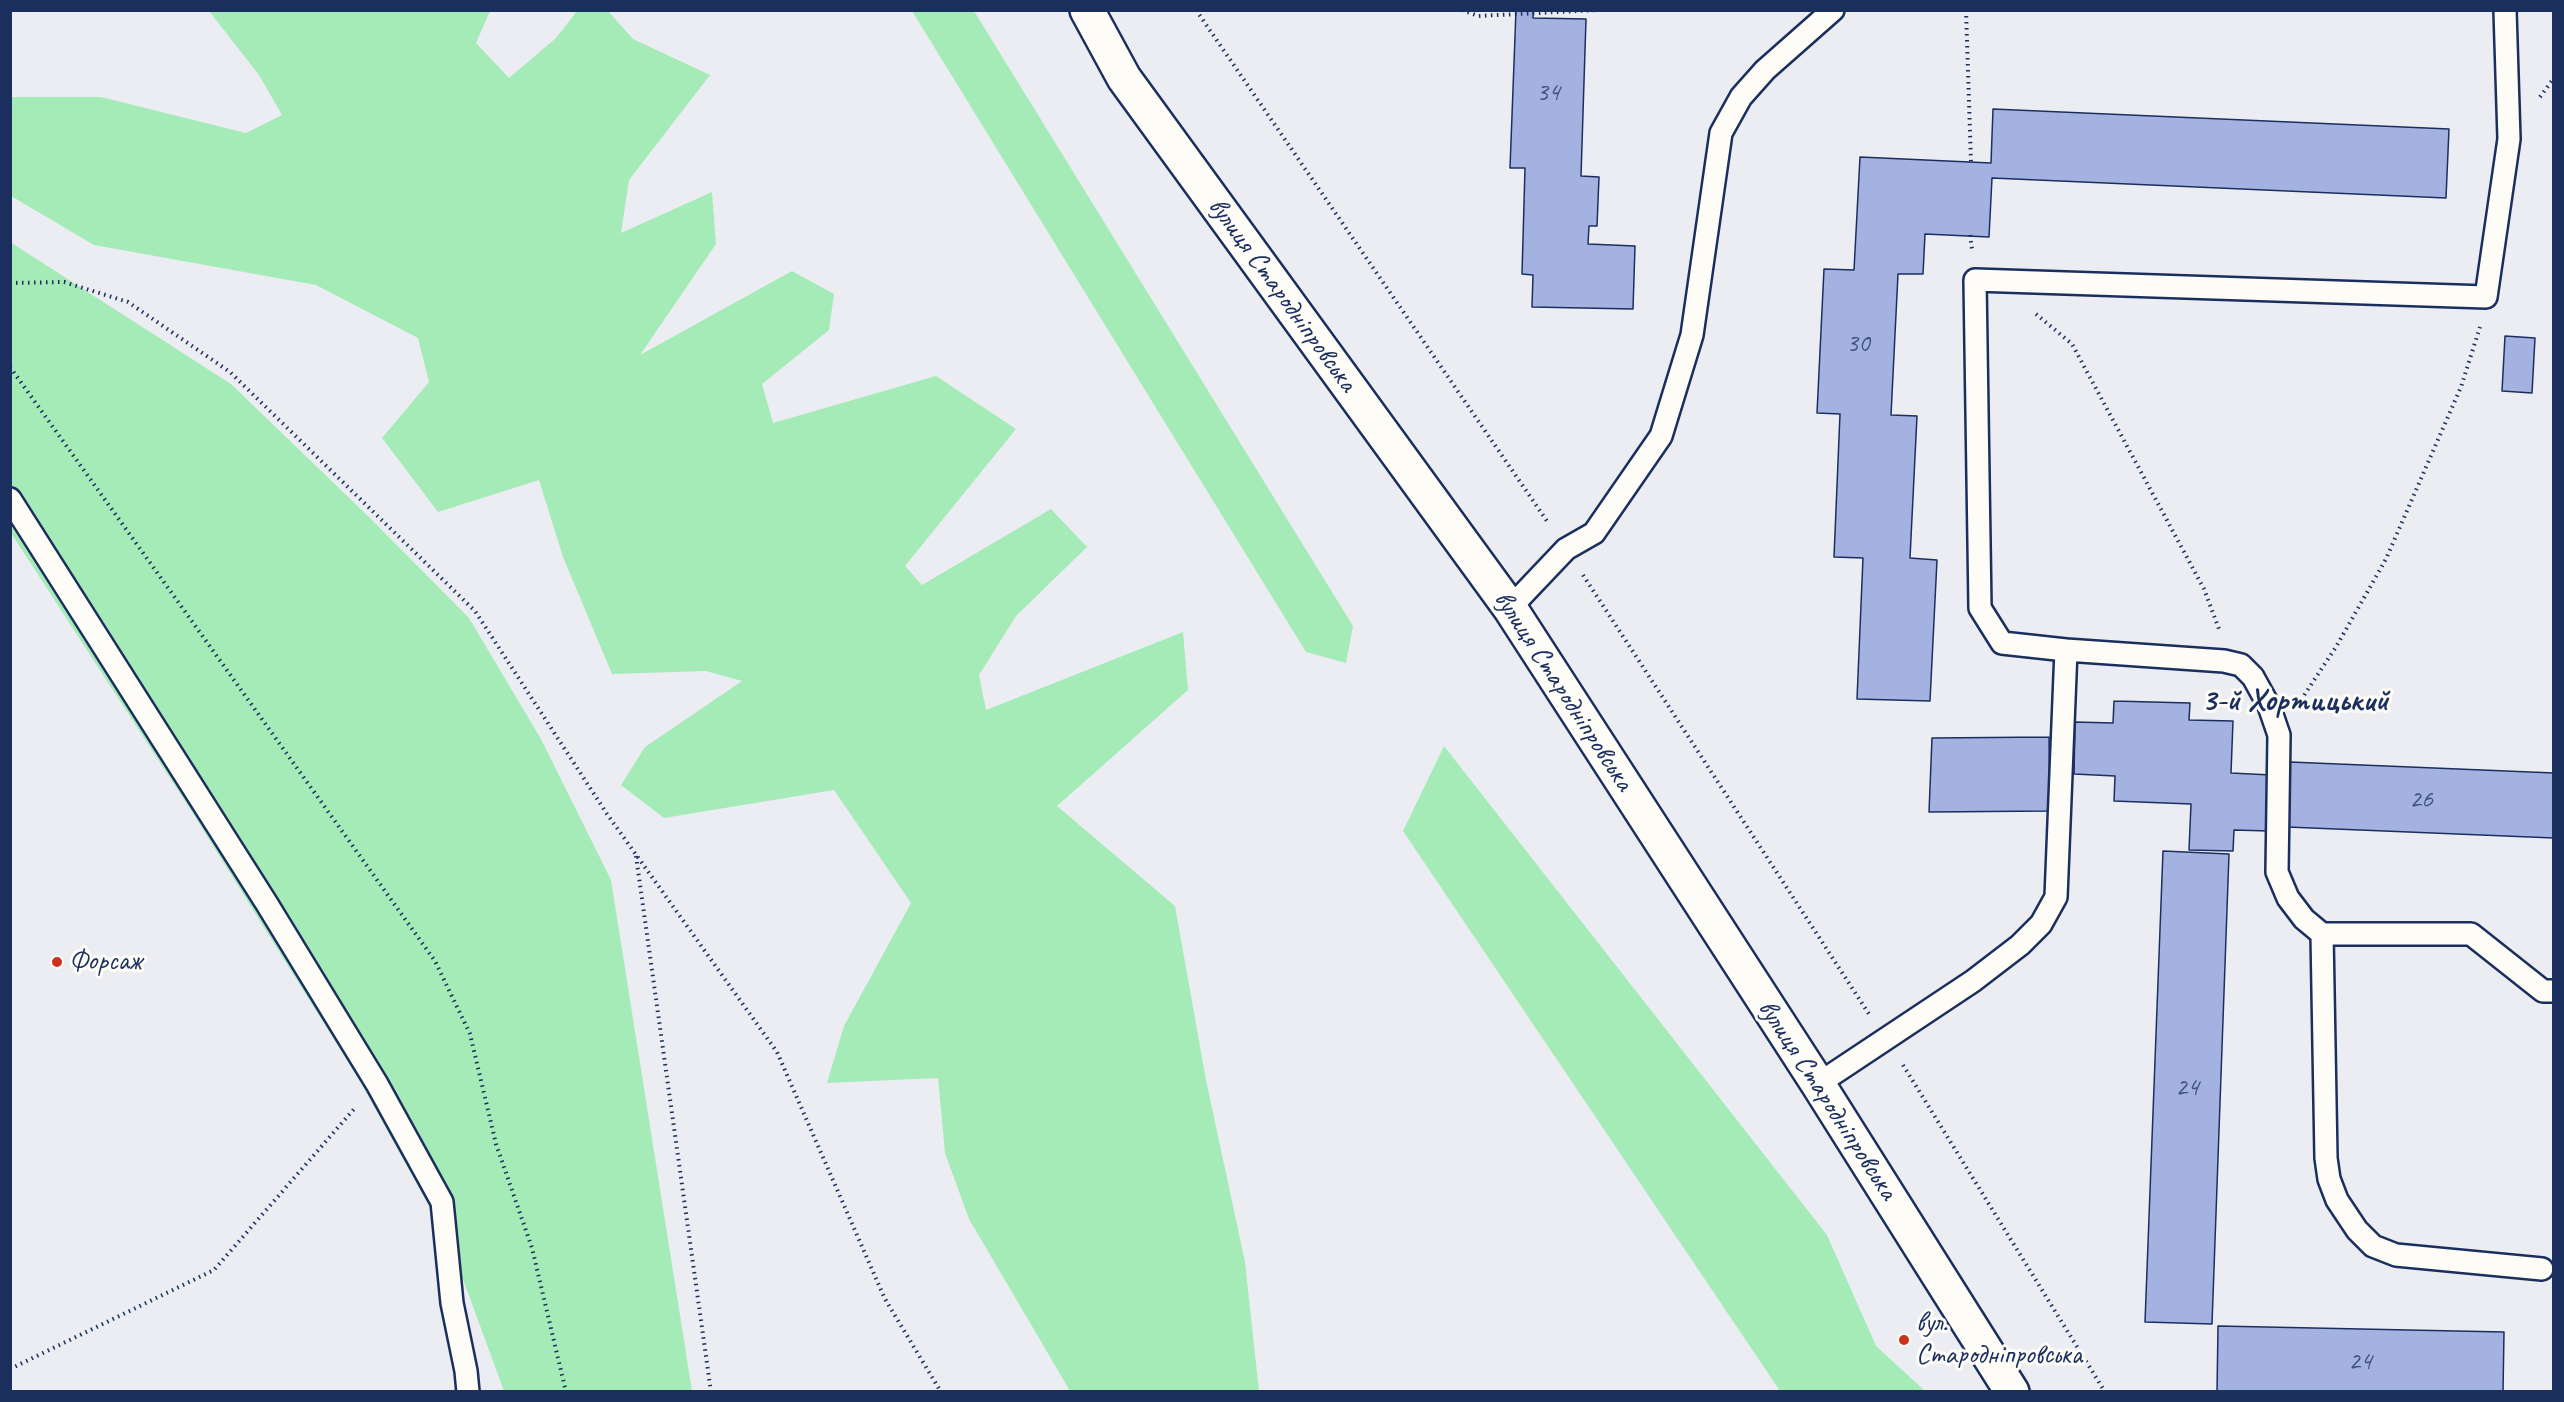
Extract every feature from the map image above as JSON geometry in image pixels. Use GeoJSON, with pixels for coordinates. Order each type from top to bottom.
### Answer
{"type":"FeatureCollection","features":[{"type":"Feature","properties":{"kind":"street","name":"вулиця Стародніпровська"},"geometry":{"type":"LineString","coordinates":[[1087,10],[1124,78],[1510,608],[1818,1084],[2012,1392]]}},
{"type":"Feature","properties":{"kind":"lane"},"geometry":{"type":"LineString","coordinates":[[1510,608],[1566,549],[1594,533],[1661,436],[1692,334],[1721,133],[1742,97],[1765,70],[1833,10]]}},
{"type":"Feature","properties":{"kind":"lane"},"geometry":{"type":"LineString","coordinates":[[2505,10],[2510,139],[2486,297],[1976,280],[1980,608],[2002,642],[2066,650],[2241,664],[2253,677],[2269,706],[2279,735],[2277,872],[2288,898],[2304,919],[2322,934],[2472,934],[2543,991],[2553,991]]}},
{"type":"Feature","properties":{"kind":"lane"},"geometry":{"type":"LineString","coordinates":[[10,499],[267,904],[377,1083],[442,1202],[452,1303],[468,1392]]}},
{"type":"Feature","properties":{"kind":"lane"},"geometry":{"type":"LineString","coordinates":[[1818,1084],[1973,981],[2020,945],[2041,924],[2056,897],[2066,650]]}},
{"type":"Feature","properties":{"kind":"lane"},"geometry":{"type":"LineString","coordinates":[[2322,934],[2326,1158],[2329,1179],[2337,1200],[2357,1230],[2373,1246],[2396,1255],[2542,1269]]}},
{"type":"Feature","properties":{"kind":"path"},"geometry":{"type":"LineString","coordinates":[[1196,10],[1566,549],[1886,1038],[2105,1392]]}},
{"type":"Feature","properties":{"kind":"path"},"geometry":{"type":"LineString","coordinates":[[1462,10],[1478,16],[1598,10]]}},
{"type":"Feature","properties":{"kind":"path"},"geometry":{"type":"LineString","coordinates":[[1966,10],[1971,162]]}},
{"type":"Feature","properties":{"kind":"path"},"geometry":{"type":"LineString","coordinates":[[1970,235],[1976,280]]}},
{"type":"Feature","properties":{"kind":"path"},"geometry":{"type":"LineString","coordinates":[[10,284],[63,282],[128,302],[230,372],[475,611],[636,855],[777,1053],[885,1299],[941,1392]]}},
{"type":"Feature","properties":{"kind":"path"},"geometry":{"type":"LineString","coordinates":[[2279,735],[2336,647],[2386,559],[2461,387],[2477,342],[2486,297]]}},
{"type":"Feature","properties":{"kind":"path"},"geometry":{"type":"LineString","coordinates":[[2032,310],[2072,344],[2204,589],[2218,627],[2224,661]]}},
{"type":"Feature","properties":{"kind":"path"},"geometry":{"type":"LineString","coordinates":[[10,367],[435,961],[470,1035],[495,1144],[532,1248],[566,1392]]}},
{"type":"Feature","properties":{"kind":"path"},"geometry":{"type":"LineString","coordinates":[[636,855],[711,1392]]}},
{"type":"Feature","properties":{"kind":"path"},"geometry":{"type":"LineString","coordinates":[[10,1369],[214,1270],[377,1083]]}},
{"type":"Feature","properties":{"kind":"green space"},"geometry":{"type":"Polygon","coordinates":[[[209,11],[490,11],[476,43],[509,78],[556,38],[577,11],[608,11],[633,39],[710,75],[629,180],[621,233],[712,192],[716,244],[640,355],[792,271],[834,294],[829,330],[762,384],[773,423],[936,376],[1016,429],[905,566],[922,585],[1051,509],[1087,547],[1016,616],[979,675],[986,710],[1183,632],[1188,690],[1057,806],[1175,906],[1206,1080],[1245,1262],[1259,1391],[1070,1391],[969,1219],[945,1153],[938,1078],[827,1083],[844,1026],[911,903],[834,790],[664,818],[621,785],[645,747],[742,681],[706,671],[612,674],[563,557],[539,480],[438,512],[382,438],[429,382],[418,338],[316,285],[94,245],[11,196],[11,97],[101,97],[246,133],[282,115],[259,75],[209,11]]]}},
{"type":"Feature","properties":{"kind":"green space"},"geometry":{"type":"Polygon","coordinates":[[[912,11],[974,11],[1353,626],[1346,663],[1306,652],[912,11]]]}},
{"type":"Feature","properties":{"kind":"green space"},"geometry":{"type":"Polygon","coordinates":[[[10,242],[231,384],[371,519],[469,618],[541,739],[611,880],[692,1391],[504,1391],[450,1244],[361,1083],[192,812],[11,533],[10,242]]]}},
{"type":"Feature","properties":{"kind":"green space"},"geometry":{"type":"Polygon","coordinates":[[[1444,746],[1827,1235],[1876,1346],[1925,1391],[1780,1391],[1403,831],[1444,746]]]}},
{"type":"Feature","properties":{"kind":"building"},"geometry":{"type":"Polygon","coordinates":[[[1516,10],[1533,10],[1533,18],[1586,19],[1581,176],[1599,177],[1597,226],[1589,226],[1588,244],[1635,246],[1633,309],[1532,307],[1533,275],[1522,274],[1525,168],[1510,168],[1516,10]]]}},
{"type":"Feature","properties":{"kind":"building"},"geometry":{"type":"Polygon","coordinates":[[[1993,109],[2449,129],[2446,198],[1992,178],[1989,237],[1925,234],[1923,274],[1898,274],[1891,415],[1917,416],[1910,558],[1937,560],[1930,701],[1857,699],[1863,558],[1834,557],[1840,414],[1817,413],[1824,269],[1854,270],[1860,157],[1991,163],[1993,109]]]}},
{"type":"Feature","properties":{"kind":"building"},"geometry":{"type":"Polygon","coordinates":[[[2505,336],[2535,338],[2532,393],[2502,391],[2505,336]]]}},
{"type":"Feature","properties":{"kind":"building"},"geometry":{"type":"Polygon","coordinates":[[[2114,701],[2190,703],[2189,720],[2233,721],[2231,773],[2271,775],[2269,831],[2234,830],[2233,851],[2189,850],[2191,804],[2114,801],[2115,776],[2074,774],[2075,722],[2113,723],[2114,701]]]}},
{"type":"Feature","properties":{"kind":"building"},"geometry":{"type":"Polygon","coordinates":[[[2049,737],[2050,811],[1929,812],[1932,738],[2049,737]]]}},
{"type":"Feature","properties":{"kind":"building"},"geometry":{"type":"Polygon","coordinates":[[[2290,762],[2554,773],[2554,838],[2287,827],[2290,762]]]}},
{"type":"Feature","properties":{"kind":"building"},"geometry":{"type":"Polygon","coordinates":[[[2163,851],[2229,854],[2212,1324],[2145,1322],[2163,851]]]}},
{"type":"Feature","properties":{"kind":"building"},"geometry":{"type":"Polygon","coordinates":[[[2218,1326],[2504,1332],[2503,1392],[2217,1392],[2218,1326]]]}},
{"type":"Feature","properties":{"kind":"place","name":"Форсаж"},"geometry":{"type":"Point","coordinates":[57,962]}},
{"type":"Feature","properties":{"kind":"place","name":"вул. Стародніпровська"},"geometry":{"type":"Point","coordinates":[1904,1340]}},
{"type":"Feature","properties":{"kind":"district","name":"3-й Хортицький"},"geometry":{"type":"Point","coordinates":[2295,702]}}]}
